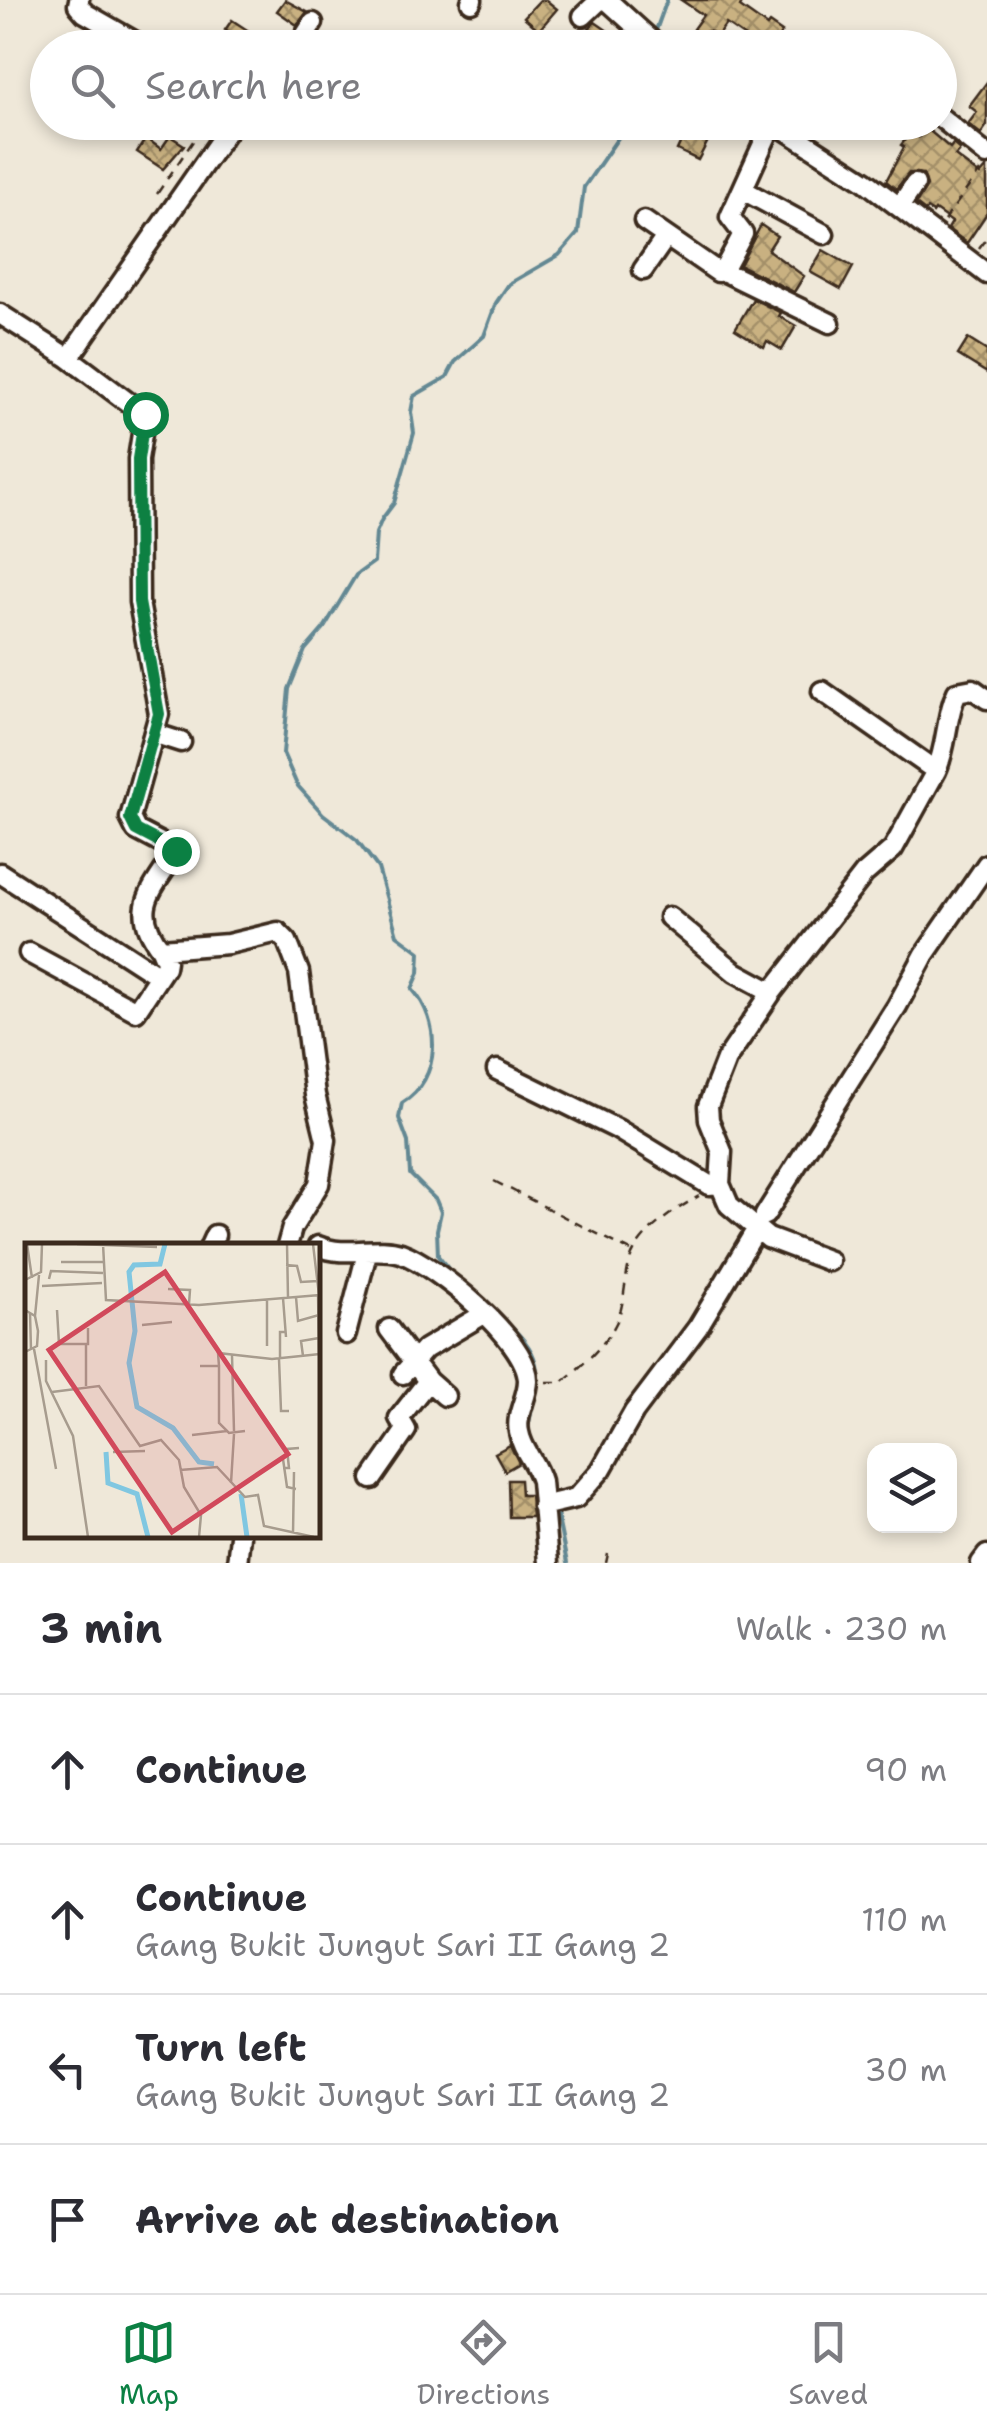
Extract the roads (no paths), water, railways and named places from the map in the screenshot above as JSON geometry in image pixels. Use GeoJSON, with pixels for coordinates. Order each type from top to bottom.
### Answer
{"type":"FeatureCollection","features":[{"type":"Feature","properties":{"kind":"street"},"geometry":{"type":"LineString","coordinates":[[79,0],[78,6],[86,13],[115,30]]}},
{"type":"Feature","properties":{"kind":"street"},"geometry":{"type":"LineString","coordinates":[[583,16],[604,0],[639,30]]}},
{"type":"Feature","properties":{"kind":"street"},"geometry":{"type":"LineString","coordinates":[[309,30],[313,23]]}},
{"type":"Feature","properties":{"kind":"street"},"geometry":{"type":"LineString","coordinates":[[957,132],[987,158]]}},
{"type":"Feature","properties":{"kind":"street"},"geometry":{"type":"LineString","coordinates":[[69,358],[220,140]]}},
{"type":"Feature","properties":{"kind":"street"},"geometry":{"type":"LineString","coordinates":[[723,271],[742,236],[730,217],[764,140]]}},
{"type":"Feature","properties":{"kind":"street"},"geometry":{"type":"LineString","coordinates":[[799,140],[900,206],[987,274]]}},
{"type":"Feature","properties":{"kind":"street"},"geometry":{"type":"LineString","coordinates":[[900,206],[915,184]]}},
{"type":"Feature","properties":{"kind":"street"},"geometry":{"type":"LineString","coordinates":[[743,190],[824,234]]}},
{"type":"Feature","properties":{"kind":"street"},"geometry":{"type":"LineString","coordinates":[[644,221],[718,272],[830,323]]}},
{"type":"Feature","properties":{"kind":"street"},"geometry":{"type":"LineString","coordinates":[[643,270],[666,236]]}},
{"type":"Feature","properties":{"kind":"street"},"geometry":{"type":"LineString","coordinates":[[0,314],[145,414],[138,459],[139,602],[159,709],[156,734],[130,818],[136,830],[176,851],[146,898],[147,927],[166,961],[136,1011],[28,952]]}},
{"type":"Feature","properties":{"kind":"street"},"geometry":{"type":"LineString","coordinates":[[822,691],[936,771]]}},
{"type":"Feature","properties":{"kind":"street"},"geometry":{"type":"LineString","coordinates":[[716,1185],[722,1152],[708,1120],[708,1106],[726,1060],[772,992],[864,874],[894,849],[936,771],[957,692],[978,691],[987,698]]}},
{"type":"Feature","properties":{"kind":"street"},"geometry":{"type":"LineString","coordinates":[[156,734],[180,742]]}},
{"type":"Feature","properties":{"kind":"street"},"geometry":{"type":"LineString","coordinates":[[549,1505],[578,1496],[601,1470],[634,1412],[698,1327],[897,1006],[925,954],[987,864]]}},
{"type":"Feature","properties":{"kind":"street"},"geometry":{"type":"LineString","coordinates":[[0,873],[159,976]]}},
{"type":"Feature","properties":{"kind":"street"},"geometry":{"type":"LineString","coordinates":[[668,917],[735,972],[772,992]]}},
{"type":"Feature","properties":{"kind":"street"},"geometry":{"type":"LineString","coordinates":[[161,949],[228,944],[278,932],[286,941],[299,972],[326,1140],[319,1184],[289,1237]]}},
{"type":"Feature","properties":{"kind":"street"},"geometry":{"type":"LineString","coordinates":[[497,1070],[602,1120],[716,1185],[730,1205],[760,1223],[768,1238],[829,1261]]}},
{"type":"Feature","properties":{"kind":"street"},"geometry":{"type":"LineString","coordinates":[[320,1246],[367,1253],[390,1250],[432,1268],[510,1338],[528,1382],[517,1422],[524,1450],[538,1468],[549,1505],[548,1563]]}},
{"type":"Feature","properties":{"kind":"street"},"geometry":{"type":"LineString","coordinates":[[346,1334],[367,1253]]}},
{"type":"Feature","properties":{"kind":"street"},"geometry":{"type":"LineString","coordinates":[[408,1367],[438,1340],[484,1314]]}},
{"type":"Feature","properties":{"kind":"street"},"geometry":{"type":"LineString","coordinates":[[389,1329],[408,1367],[444,1396]]}},
{"type":"Feature","properties":{"kind":"street"},"geometry":{"type":"LineString","coordinates":[[372,1479],[406,1430],[400,1418],[428,1380]]}},
{"type":"Feature","properties":{"kind":"street"},"geometry":{"type":"LineString","coordinates":[[237,1563],[240,1538]]}},
{"type":"Feature","properties":{"kind":"street"},"geometry":{"type":"LineString","coordinates":[[982,1563],[987,1556]]}},
{"type":"Feature","properties":{"kind":"waterway"},"geometry":{"type":"LineString","coordinates":[[656,30],[667,0]]}},
{"type":"Feature","properties":{"kind":"waterway"},"geometry":{"type":"LineString","coordinates":[[455,1277],[438,1256],[441,1212],[436,1200],[410,1174],[408,1142],[399,1118],[402,1103],[425,1080],[433,1049],[428,1017],[412,989],[419,973],[420,952],[397,935],[378,868],[357,840],[323,814],[297,785],[283,753],[289,689],[305,650],[324,628],[356,575],[374,562],[376,533],[394,503],[414,433],[414,396],[447,377],[455,362],[484,336],[496,303],[509,284],[559,255],[578,233],[584,187],[616,140]]}},
{"type":"Feature","properties":{"kind":"waterway"},"geometry":{"type":"LineString","coordinates":[[499,1316],[526,1344],[537,1368],[527,1431]]}},
{"type":"Feature","properties":{"kind":"waterway"},"geometry":{"type":"LineString","coordinates":[[556,1509],[567,1563]]}}]}
